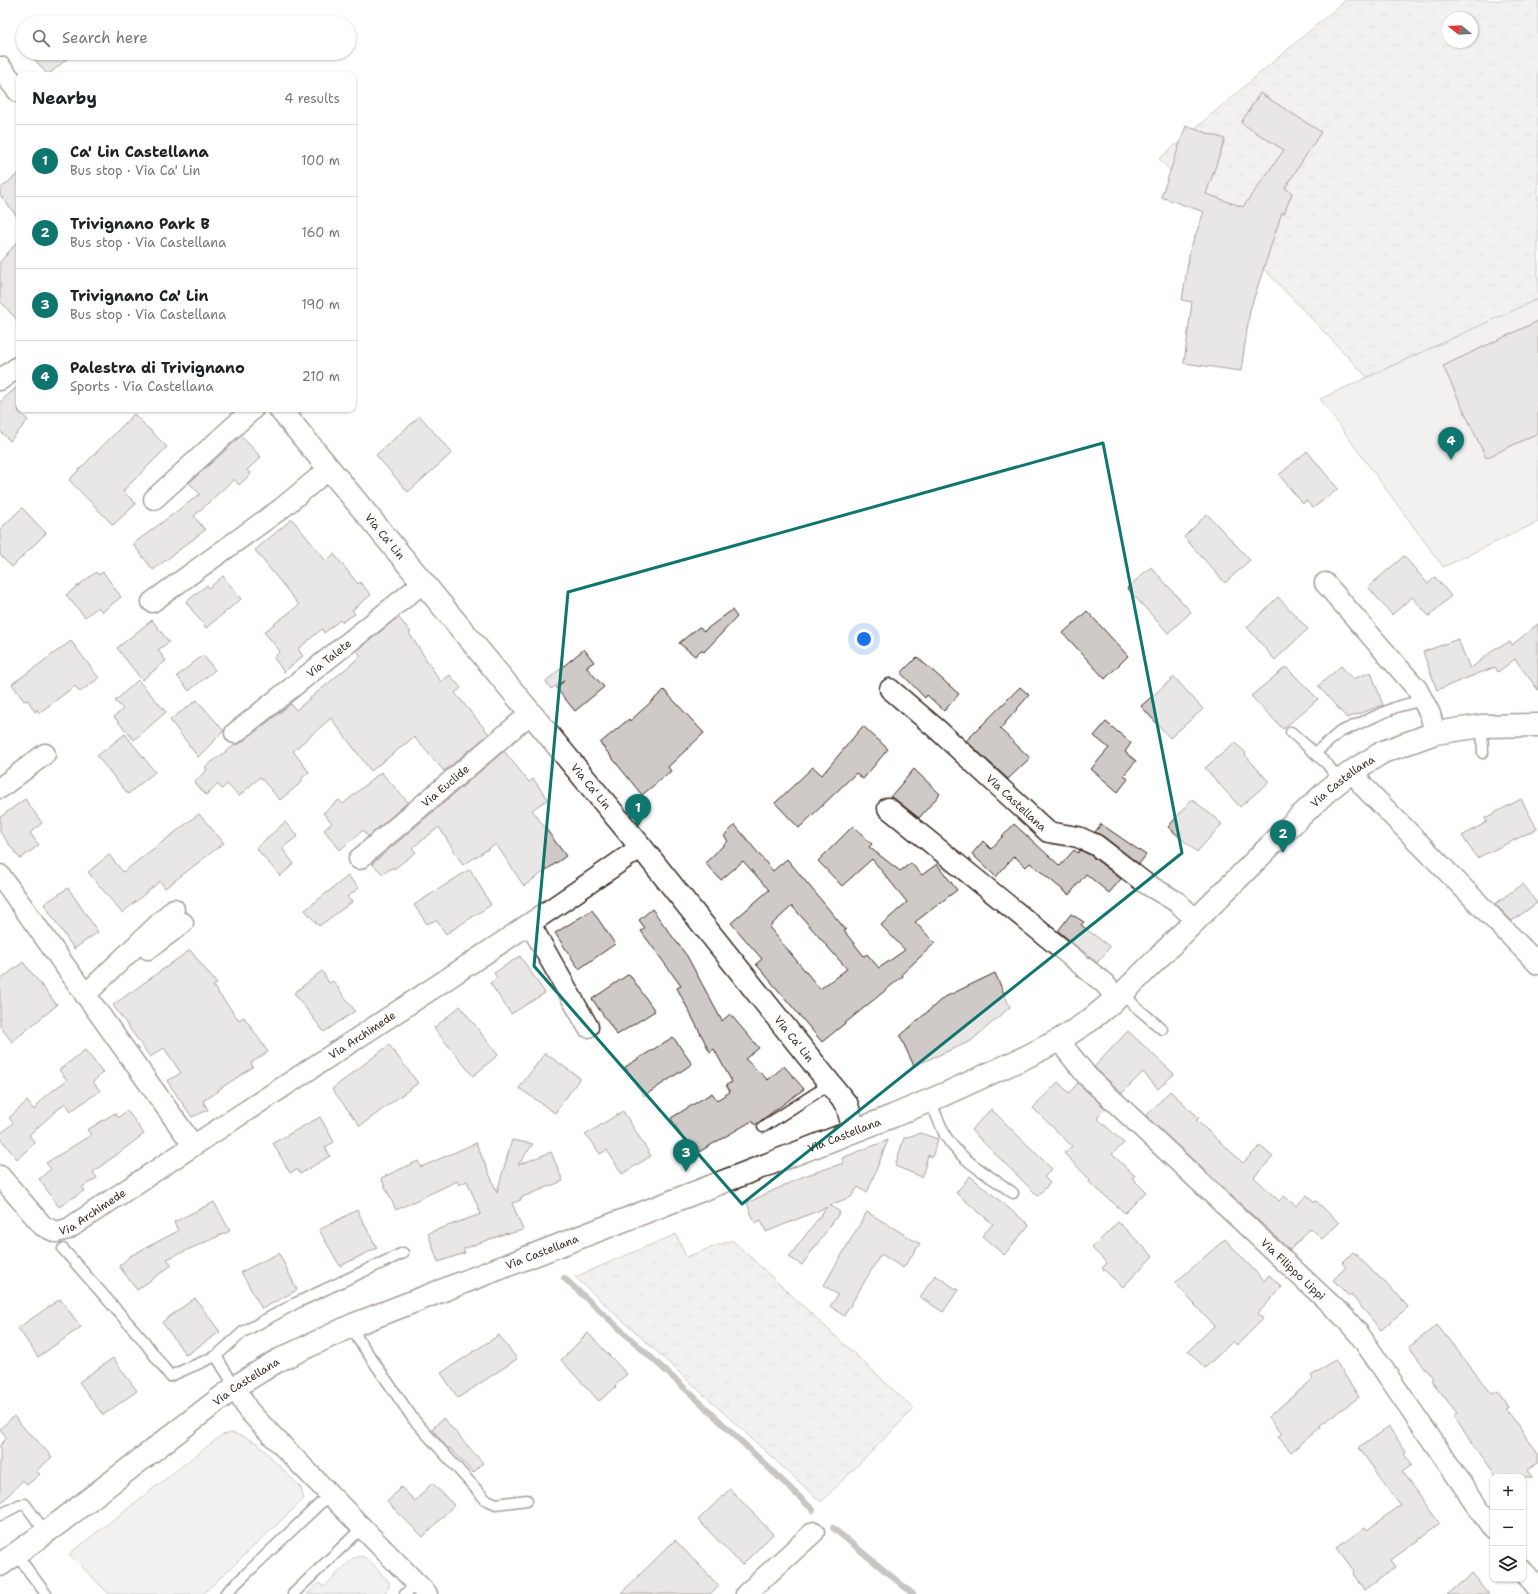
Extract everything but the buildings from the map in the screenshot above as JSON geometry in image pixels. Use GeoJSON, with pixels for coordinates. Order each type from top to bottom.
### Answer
{"type":"FeatureCollection","features":[{"type":"Feature","properties":{"kind":"main road"},"geometry":{"type":"LineString","coordinates":[[0,68],[16,87]]}},
{"type":"Feature","properties":{"kind":"main road","name":"Via Ca' Lin"},"geometry":{"type":"LineString","coordinates":[[282,412],[641,847],[793,1046],[830,1084],[847,1105],[854,1130]]}},
{"type":"Feature","properties":{"kind":"main road","name":"Via Castellana"},"geometry":{"type":"LineString","coordinates":[[8,1560],[46,1533],[235,1387],[277,1361],[353,1325],[930,1101],[1026,1057],[1061,1039],[1089,1021],[1120,995],[1288,828],[1347,775],[1383,752],[1435,733],[1482,726],[1538,725]]}},
{"type":"Feature","properties":{"kind":"street"},"geometry":{"type":"LineString","coordinates":[[0,380],[16,368]]}},
{"type":"Feature","properties":{"kind":"street"},"geometry":{"type":"LineString","coordinates":[[154,499],[250,412]]}},
{"type":"Feature","properties":{"kind":"street"},"geometry":{"type":"LineString","coordinates":[[152,602],[282,508],[330,470]]}},
{"type":"Feature","properties":{"kind":"street","name":"Via Talete"},"geometry":{"type":"LineString","coordinates":[[235,733],[422,583]]}},
{"type":"Feature","properties":{"kind":"street"},"geometry":{"type":"LineString","coordinates":[[1325,583],[1417,689],[1430,714],[1435,733]]}},
{"type":"Feature","properties":{"kind":"street","name":"Via Castellana"},"geometry":{"type":"LineString","coordinates":[[890,689],[938,730],[1048,832],[1078,836],[1096,845],[1145,883],[1177,902],[1195,919]]}},
{"type":"Feature","properties":{"kind":"street","name":"Via Euclide"},"geometry":{"type":"LineString","coordinates":[[359,859],[531,713]]}},
{"type":"Feature","properties":{"kind":"street"},"geometry":{"type":"LineString","coordinates":[[0,788],[45,754]]}},
{"type":"Feature","properties":{"kind":"street"},"geometry":{"type":"LineString","coordinates":[[1347,775],[1363,786],[1538,964]]}},
{"type":"Feature","properties":{"kind":"street"},"geometry":{"type":"LineString","coordinates":[[888,808],[1120,995]]}},
{"type":"Feature","properties":{"kind":"street","name":"Via Archimede"},"geometry":{"type":"LineString","coordinates":[[0,1176],[43,1226],[56,1232],[68,1229],[193,1145],[530,924],[641,847]]}},
{"type":"Feature","properties":{"kind":"street"},"geometry":{"type":"LineString","coordinates":[[0,875],[193,1145]]}},
{"type":"Feature","properties":{"kind":"street"},"geometry":{"type":"LineString","coordinates":[[85,994],[179,916]]}},
{"type":"Feature","properties":{"kind":"street"},"geometry":{"type":"LineString","coordinates":[[530,924],[588,1027]]}},
{"type":"Feature","properties":{"kind":"street","name":"Via Filippo Lippi"},"geometry":{"type":"LineString","coordinates":[[1061,1039],[1087,1076],[1343,1316],[1359,1334],[1490,1525]]}},
{"type":"Feature","properties":{"kind":"street"},"geometry":{"type":"LineString","coordinates":[[235,1387],[248,1410],[362,1528],[416,1590]]}},
{"type":"Feature","properties":{"kind":"street"},"geometry":{"type":"LineString","coordinates":[[746,1594],[814,1532]]}},
{"type":"Feature","properties":{"kind":"street"},"geometry":{"type":"LineString","coordinates":[[1526,1574],[1538,1590]]}},
{"type":"Feature","properties":{"kind":"lane"},"geometry":{"type":"LineString","coordinates":[[1314,753],[1340,732],[1396,707],[1423,700]]}},
{"type":"Feature","properties":{"kind":"lane"},"geometry":{"type":"LineString","coordinates":[[1482,726],[1483,754]]}},
{"type":"Feature","properties":{"kind":"lane"},"geometry":{"type":"LineString","coordinates":[[1291,732],[1327,764],[1347,775]]}},
{"type":"Feature","properties":{"kind":"lane"},"geometry":{"type":"LineString","coordinates":[[1120,995],[1162,1029]]}},
{"type":"Feature","properties":{"kind":"lane"},"geometry":{"type":"LineString","coordinates":[[763,1127],[830,1084]]}},
{"type":"Feature","properties":{"kind":"lane"},"geometry":{"type":"LineString","coordinates":[[930,1101],[946,1135],[957,1150],[979,1169],[1013,1193]]}},
{"type":"Feature","properties":{"kind":"lane"},"geometry":{"type":"LineString","coordinates":[[64,1250],[143,1340],[170,1376],[216,1356],[243,1332],[296,1303],[403,1253]]}},
{"type":"Feature","properties":{"kind":"lane"},"geometry":{"type":"LineString","coordinates":[[353,1325],[358,1339],[414,1420],[484,1499],[496,1504],[527,1500]]}},
{"type":"Feature","properties":{"kind":"lane"},"geometry":{"type":"LineString","coordinates":[[216,1356],[235,1387]]}},
{"type":"Feature","properties":{"kind":"lane"},"geometry":{"type":"LineString","coordinates":[[226,1594],[330,1494]]}},
{"type":"Feature","properties":{"kind":"lane"},"geometry":{"type":"LineString","coordinates":[[0,1515],[19,1505],[25,1504],[46,1533]]}},
{"type":"Feature","properties":{"kind":"lane"},"geometry":{"type":"LineString","coordinates":[[293,1594],[362,1528]]}},
{"type":"Feature","properties":{"kind":"lane"},"geometry":{"type":"LineString","coordinates":[[8,1560],[46,1594]]}},
{"type":"Feature","properties":{"kind":"highlighted area"},"geometry":{"type":"Polygon","coordinates":[[[1103,443],[1182,853],[742,1204],[534,966],[568,592],[1103,443]]]}},
{"type":"Feature","properties":{"kind":"green space"},"geometry":{"type":"Polygon","coordinates":[[[1346,0],[1538,0],[1538,299],[1367,377],[1159,159],[1346,0]]]}},
{"type":"Feature","properties":{"kind":"green space"},"geometry":{"type":"Polygon","coordinates":[[[1538,299],[1538,522],[1443,567],[1320,399],[1538,299]]]}},
{"type":"Feature","properties":{"kind":"green space"},"geometry":{"type":"Polygon","coordinates":[[[676,1234],[686,1257],[732,1240],[914,1409],[821,1502],[575,1277],[676,1234]]]}},
{"type":"Feature","properties":{"kind":"green space"},"geometry":{"type":"Polygon","coordinates":[[[232,1433],[257,1443],[301,1488],[304,1499],[203,1594],[109,1594],[69,1554],[222,1435],[232,1433]]]}},
{"type":"Feature","properties":{"kind":"green space"},"geometry":{"type":"Polygon","coordinates":[[[362,1556],[370,1561],[389,1582],[389,1588],[385,1592],[387,1594],[307,1594],[319,1583],[324,1587],[353,1558],[362,1556]]]}},
{"type":"Feature","properties":{"kind":"waterway"},"geometry":{"type":"LineString","coordinates":[[564,1278],[702,1404],[813,1510]]}},
{"type":"Feature","properties":{"kind":"waterway"},"geometry":{"type":"LineString","coordinates":[[833,1528],[913,1594]]}},
{"type":"Feature","properties":{"kind":"place","name":"Palestra di Trivignano"},"geometry":{"type":"Point","coordinates":[1451,460]}},
{"type":"Feature","properties":{"kind":"place","name":"Ca' Lin Castellana"},"geometry":{"type":"Point","coordinates":[638,827]}},
{"type":"Feature","properties":{"kind":"place","name":"Trivignano Park B"},"geometry":{"type":"Point","coordinates":[1283,853]}},
{"type":"Feature","properties":{"kind":"place","name":"Trivignano Ca' Lin"},"geometry":{"type":"Point","coordinates":[686,1172]}}]}
